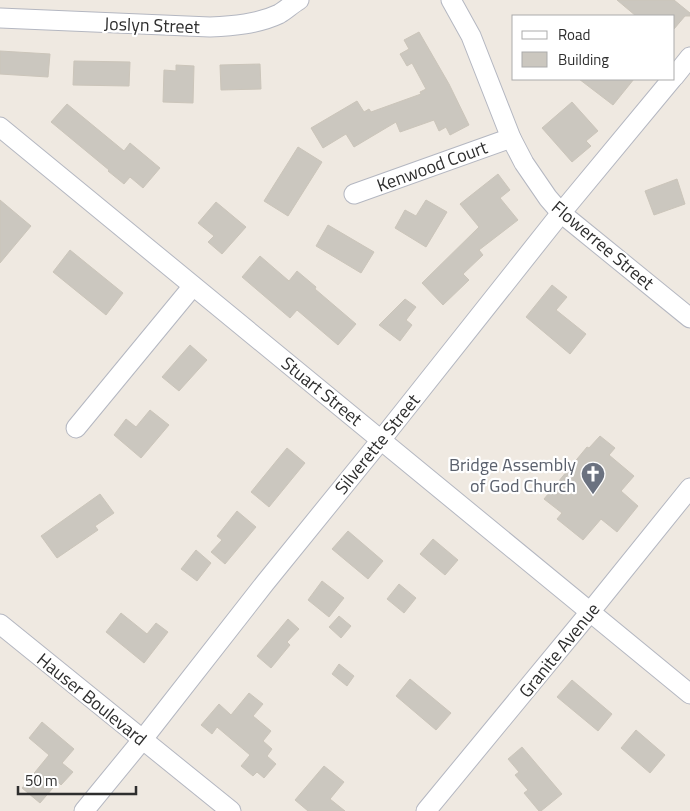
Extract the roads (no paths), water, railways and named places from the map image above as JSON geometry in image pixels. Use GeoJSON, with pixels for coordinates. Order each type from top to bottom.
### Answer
{"type":"FeatureCollection","features":[{"type":"Feature","properties":{"kind":"street","name":"Joslyn Street"},"geometry":{"type":"LineString","coordinates":[[0,18],[210,27],[238,26],[280,14],[299,0]]}},
{"type":"Feature","properties":{"kind":"street","name":"Flowerree Street"},"geometry":{"type":"LineString","coordinates":[[451,0],[472,36],[510,138],[524,163],[548,198],[561,213],[690,318]]}},
{"type":"Feature","properties":{"kind":"street","name":"Silverette Street"},"geometry":{"type":"LineString","coordinates":[[675,76],[690,57]]}},
{"type":"Feature","properties":{"kind":"street","name":"Silverette Street"},"geometry":{"type":"LineString","coordinates":[[84,811],[561,213],[671,80]]}},
{"type":"Feature","properties":{"kind":"street","name":"Stuart Street"},"geometry":{"type":"LineString","coordinates":[[0,128],[690,694]]}},
{"type":"Feature","properties":{"kind":"street","name":"Kenwood Court"},"geometry":{"type":"LineString","coordinates":[[354,194],[510,138]]}},
{"type":"Feature","properties":{"kind":"street"},"geometry":{"type":"LineString","coordinates":[[76,428],[193,286]]}},
{"type":"Feature","properties":{"kind":"street","name":"Granite Avenue"},"geometry":{"type":"LineString","coordinates":[[426,811],[690,488]]}},
{"type":"Feature","properties":{"kind":"street","name":"Hauser Boulevard"},"geometry":{"type":"LineString","coordinates":[[0,624],[230,811]]}},
{"type":"Feature","properties":{"kind":"place","name":"Bridge Assembly of God Church"},"geometry":{"type":"Point","coordinates":[593,495]}}]}
